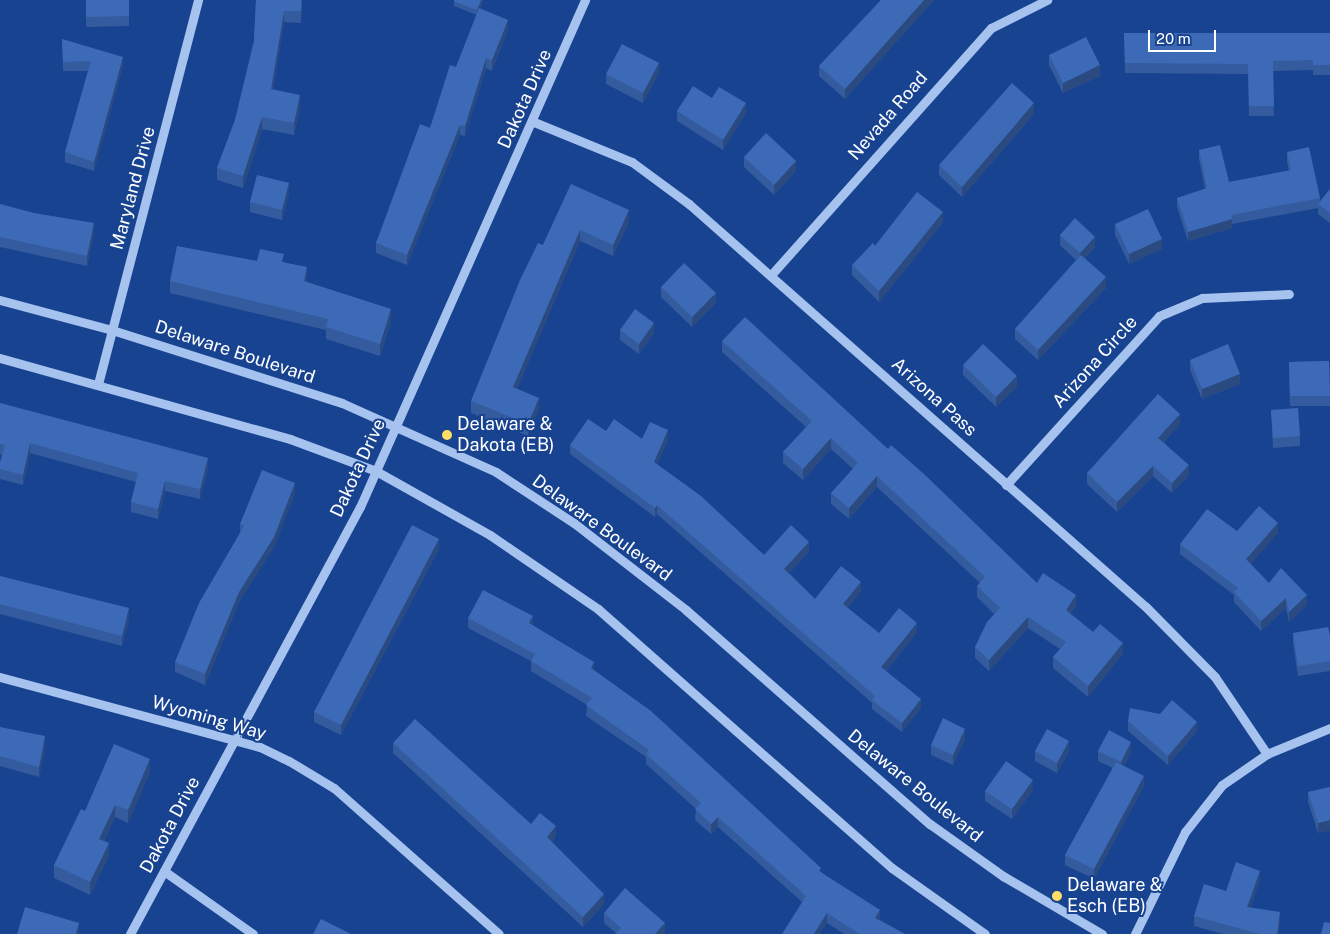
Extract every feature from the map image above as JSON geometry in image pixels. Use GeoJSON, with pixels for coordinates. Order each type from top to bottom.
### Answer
{"type":"FeatureCollection","features":[{"type":"Feature","properties":{"kind":"street","name":"Maryland Drive"},"geometry":{"type":"LineString","coordinates":[[98,384],[198,0]]}},
{"type":"Feature","properties":{"kind":"street","name":"Dakota Drive"},"geometry":{"type":"LineString","coordinates":[[130,934],[376,471],[534,122],[585,0]]}},
{"type":"Feature","properties":{"kind":"street","name":"Nevada Road"},"geometry":{"type":"LineString","coordinates":[[771,275],[991,28],[1047,0]]}},
{"type":"Feature","properties":{"kind":"street","name":"Arizona Pass"},"geometry":{"type":"LineString","coordinates":[[534,122],[632,162],[689,204],[1146,607],[1215,677],[1267,754]]}},
{"type":"Feature","properties":{"kind":"street","name":"Arizona Circle"},"geometry":{"type":"LineString","coordinates":[[1006,485],[1159,316],[1202,298],[1289,294]]}},
{"type":"Feature","properties":{"kind":"street","name":"Delaware Boulevard"},"geometry":{"type":"LineString","coordinates":[[0,300],[112,330],[397,424],[496,472],[574,523],[686,610],[930,824],[1003,876],[1102,934]]}},
{"type":"Feature","properties":{"kind":"street"},"geometry":{"type":"LineString","coordinates":[[0,358],[290,439],[376,471],[490,534],[598,609],[892,868],[985,934]]}},
{"type":"Feature","properties":{"kind":"street","name":"Wyoming Way"},"geometry":{"type":"LineString","coordinates":[[0,677],[260,747],[334,788],[498,934]]}},
{"type":"Feature","properties":{"kind":"street"},"geometry":{"type":"LineString","coordinates":[[1135,934],[1185,832],[1222,785],[1267,754],[1330,728]]}},
{"type":"Feature","properties":{"kind":"street"},"geometry":{"type":"LineString","coordinates":[[164,871],[253,934]]}},
{"type":"Feature","properties":{"kind":"building"},"geometry":{"type":"Polygon","coordinates":[[[86,0],[129,0],[129,16],[86,17],[86,0]]]}},
{"type":"Feature","properties":{"kind":"building"},"geometry":{"type":"Polygon","coordinates":[[[256,0],[301,0],[301,11],[284,11],[271,89],[300,95],[294,123],[262,117],[243,176],[217,168],[235,120],[254,41],[256,0]]]}},
{"type":"Feature","properties":{"kind":"building"},"geometry":{"type":"Polygon","coordinates":[[[454,0],[481,0],[477,10],[454,0]]]}},
{"type":"Feature","properties":{"kind":"building"},"geometry":{"type":"Polygon","coordinates":[[[881,0],[924,0],[845,89],[819,66],[881,0]]]}},
{"type":"Feature","properties":{"kind":"building"},"geometry":{"type":"Polygon","coordinates":[[[479,8],[508,20],[492,60],[486,58],[465,126],[460,125],[407,255],[376,243],[420,124],[430,128],[450,65],[456,67],[479,8]]]}},
{"type":"Feature","properties":{"kind":"building"},"geometry":{"type":"Polygon","coordinates":[[[1124,33],[1330,33],[1330,65],[1313,65],[1313,60],[1273,61],[1274,106],[1249,106],[1248,64],[1125,63],[1124,33]]]}},
{"type":"Feature","properties":{"kind":"building"},"geometry":{"type":"Polygon","coordinates":[[[1086,37],[1100,65],[1063,83],[1049,55],[1086,37]]]}},
{"type":"Feature","properties":{"kind":"building"},"geometry":{"type":"Polygon","coordinates":[[[62,39],[123,57],[94,162],[65,152],[91,61],[63,62],[62,39]]]}},
{"type":"Feature","properties":{"kind":"building"},"geometry":{"type":"Polygon","coordinates":[[[622,44],[659,63],[643,93],[606,74],[622,44]]]}},
{"type":"Feature","properties":{"kind":"building"},"geometry":{"type":"Polygon","coordinates":[[[1012,83],[1034,103],[962,187],[939,165],[1012,83]]]}},
{"type":"Feature","properties":{"kind":"building"},"geometry":{"type":"Polygon","coordinates":[[[693,86],[712,98],[719,87],[746,103],[723,140],[677,111],[693,86]]]}},
{"type":"Feature","properties":{"kind":"building"},"geometry":{"type":"Polygon","coordinates":[[[766,133],[796,161],[774,185],[744,157],[766,133]]]}},
{"type":"Feature","properties":{"kind":"building"},"geometry":{"type":"Polygon","coordinates":[[[1220,145],[1229,182],[1291,170],[1287,152],[1309,147],[1320,198],[1231,215],[1232,219],[1188,232],[1177,198],[1207,188],[1199,150],[1220,145]]]}},
{"type":"Feature","properties":{"kind":"building"},"geometry":{"type":"Polygon","coordinates":[[[257,175],[289,183],[282,210],[250,202],[257,175]]]}},
{"type":"Feature","properties":{"kind":"building"},"geometry":{"type":"Polygon","coordinates":[[[571,184],[629,210],[613,245],[580,230],[513,387],[539,398],[528,424],[471,401],[520,280],[538,243],[543,245],[571,184]]]}},
{"type":"Feature","properties":{"kind":"building"},"geometry":{"type":"Polygon","coordinates":[[[1330,189],[1330,213],[1318,204],[1330,189]]]}},
{"type":"Feature","properties":{"kind":"building"},"geometry":{"type":"Polygon","coordinates":[[[917,192],[943,212],[879,291],[852,265],[873,243],[875,246],[917,192]]]}},
{"type":"Feature","properties":{"kind":"building"},"geometry":{"type":"Polygon","coordinates":[[[0,204],[34,213],[94,223],[87,256],[0,237],[0,204]]]}},
{"type":"Feature","properties":{"kind":"building"},"geometry":{"type":"Polygon","coordinates":[[[1148,209],[1162,239],[1129,254],[1115,224],[1148,209]]]}},
{"type":"Feature","properties":{"kind":"building"},"geometry":{"type":"Polygon","coordinates":[[[1075,218],[1095,237],[1080,253],[1060,235],[1075,218]]]}},
{"type":"Feature","properties":{"kind":"building"},"geometry":{"type":"Polygon","coordinates":[[[177,246],[257,261],[260,249],[284,254],[282,262],[307,267],[304,281],[391,309],[380,344],[326,327],[328,319],[170,281],[177,246]]]}},
{"type":"Feature","properties":{"kind":"building"},"geometry":{"type":"Polygon","coordinates":[[[1081,255],[1106,277],[1038,350],[1015,329],[1081,255]]]}},
{"type":"Feature","properties":{"kind":"building"},"geometry":{"type":"Polygon","coordinates":[[[684,263],[716,293],[692,317],[661,287],[684,263]]]}},
{"type":"Feature","properties":{"kind":"building"},"geometry":{"type":"Polygon","coordinates":[[[635,309],[654,323],[639,344],[620,330],[635,309]]]}},
{"type":"Feature","properties":{"kind":"building"},"geometry":{"type":"Polygon","coordinates":[[[745,317],[888,449],[891,445],[924,474],[1037,583],[1043,573],[1076,595],[1066,610],[1093,632],[1100,624],[1123,643],[1088,686],[1053,657],[1066,642],[1028,617],[989,660],[975,647],[987,622],[1000,608],[977,586],[985,577],[877,476],[849,508],[831,493],[858,463],[831,438],[803,469],[783,452],[812,421],[722,341],[745,317]]]}},
{"type":"Feature","properties":{"kind":"building"},"geometry":{"type":"Polygon","coordinates":[[[983,344],[1017,376],[996,397],[963,365],[983,344]]]}},
{"type":"Feature","properties":{"kind":"building"},"geometry":{"type":"Polygon","coordinates":[[[1228,344],[1240,374],[1202,389],[1190,360],[1228,344]]]}},
{"type":"Feature","properties":{"kind":"building"},"geometry":{"type":"Polygon","coordinates":[[[1329,361],[1330,396],[1290,396],[1289,362],[1329,361]]]}},
{"type":"Feature","properties":{"kind":"building"},"geometry":{"type":"Polygon","coordinates":[[[1158,394],[1180,414],[1158,438],[1189,465],[1172,483],[1153,466],[1117,502],[1087,473],[1158,394]]]}},
{"type":"Feature","properties":{"kind":"building"},"geometry":{"type":"Polygon","coordinates":[[[0,403],[208,458],[200,489],[165,481],[158,509],[131,502],[138,473],[30,443],[23,475],[0,469],[5,445],[0,444],[0,403]]]}},
{"type":"Feature","properties":{"kind":"building"},"geometry":{"type":"Polygon","coordinates":[[[1298,408],[1300,436],[1273,438],[1271,410],[1298,408]]]}},
{"type":"Feature","properties":{"kind":"building"},"geometry":{"type":"Polygon","coordinates":[[[588,419],[606,431],[614,419],[642,439],[650,422],[668,430],[654,462],[701,496],[764,555],[791,525],[809,542],[784,569],[815,599],[841,566],[861,582],[843,604],[879,633],[899,608],[917,623],[881,667],[921,699],[902,723],[872,700],[875,696],[657,505],[655,508],[570,445],[588,419]]]}},
{"type":"Feature","properties":{"kind":"building"},"geometry":{"type":"Polygon","coordinates":[[[262,470],[295,483],[274,537],[239,592],[205,674],[175,662],[199,603],[244,526],[240,524],[262,470]]]}},
{"type":"Feature","properties":{"kind":"building"},"geometry":{"type":"Polygon","coordinates":[[[1259,506],[1278,523],[1246,559],[1269,583],[1281,568],[1307,595],[1289,612],[1286,598],[1261,621],[1234,592],[1238,588],[1180,544],[1207,509],[1237,531],[1259,506]]]}},
{"type":"Feature","properties":{"kind":"building"},"geometry":{"type":"Polygon","coordinates":[[[412,525],[439,539],[341,725],[314,712],[412,525]]]}},
{"type":"Feature","properties":{"kind":"building"},"geometry":{"type":"Polygon","coordinates":[[[0,576],[129,608],[122,636],[0,604],[0,576]]]}},
{"type":"Feature","properties":{"kind":"building"},"geometry":{"type":"Polygon","coordinates":[[[483,590],[533,616],[529,623],[594,662],[591,668],[651,711],[821,868],[819,871],[880,910],[875,918],[905,934],[860,934],[827,913],[814,934],[782,934],[806,896],[718,817],[711,824],[695,809],[701,803],[646,754],[649,750],[586,705],[592,698],[531,661],[535,654],[468,618],[483,590]]]}},
{"type":"Feature","properties":{"kind":"building"},"geometry":{"type":"Polygon","coordinates":[[[1328,627],[1330,661],[1298,666],[1293,633],[1328,627]]]}},
{"type":"Feature","properties":{"kind":"building"},"geometry":{"type":"Polygon","coordinates":[[[1172,700],[1197,722],[1168,756],[1128,721],[1130,708],[1160,714],[1172,700]]]}},
{"type":"Feature","properties":{"kind":"building"},"geometry":{"type":"Polygon","coordinates":[[[943,718],[965,729],[953,755],[931,745],[943,718]]]}},
{"type":"Feature","properties":{"kind":"building"},"geometry":{"type":"Polygon","coordinates":[[[415,719],[531,824],[540,813],[556,826],[547,837],[604,894],[583,917],[393,743],[415,719]]]}},
{"type":"Feature","properties":{"kind":"building"},"geometry":{"type":"Polygon","coordinates":[[[0,727],[45,736],[39,767],[0,756],[0,727]]]}},
{"type":"Feature","properties":{"kind":"building"},"geometry":{"type":"Polygon","coordinates":[[[1047,729],[1069,741],[1057,763],[1035,751],[1047,729]]]}},
{"type":"Feature","properties":{"kind":"building"},"geometry":{"type":"Polygon","coordinates":[[[1109,730],[1131,742],[1121,762],[1098,751],[1109,730]]]}},
{"type":"Feature","properties":{"kind":"building"},"geometry":{"type":"Polygon","coordinates":[[[114,744],[150,759],[128,810],[115,805],[99,839],[109,843],[90,882],[54,865],[81,809],[85,811],[114,744]]]}},
{"type":"Feature","properties":{"kind":"building"},"geometry":{"type":"Polygon","coordinates":[[[1006,761],[1033,780],[1012,809],[985,791],[1006,761]]]}},
{"type":"Feature","properties":{"kind":"building"},"geometry":{"type":"Polygon","coordinates":[[[1116,762],[1144,776],[1094,869],[1065,855],[1116,762]]]}},
{"type":"Feature","properties":{"kind":"building"},"geometry":{"type":"Polygon","coordinates":[[[1330,787],[1330,820],[1318,823],[1308,792],[1330,787]]]}},
{"type":"Feature","properties":{"kind":"building"},"geometry":{"type":"Polygon","coordinates":[[[1236,862],[1260,871],[1247,907],[1280,912],[1277,934],[1260,934],[1194,916],[1204,884],[1226,891],[1236,862]]]}},
{"type":"Feature","properties":{"kind":"building"},"geometry":{"type":"Polygon","coordinates":[[[625,888],[665,923],[655,934],[615,934],[621,928],[604,913],[625,888]]]}},
{"type":"Feature","properties":{"kind":"building"},"geometry":{"type":"Polygon","coordinates":[[[25,907],[79,923],[76,934],[17,934],[25,907]]]}},
{"type":"Feature","properties":{"kind":"building"},"geometry":{"type":"Polygon","coordinates":[[[321,919],[351,934],[313,934],[321,919]]]}},
{"type":"Feature","properties":{"kind":"building"},"geometry":{"type":"Polygon","coordinates":[[[1324,922],[1330,923],[1330,934],[1321,934],[1324,922]]]}},
{"type":"Feature","properties":{"kind":"place","name":"Delaware & Dakota (EB)"},"geometry":{"type":"Point","coordinates":[447,435]}},
{"type":"Feature","properties":{"kind":"place","name":"Delaware & Esch (EB)"},"geometry":{"type":"Point","coordinates":[1057,896]}}]}
